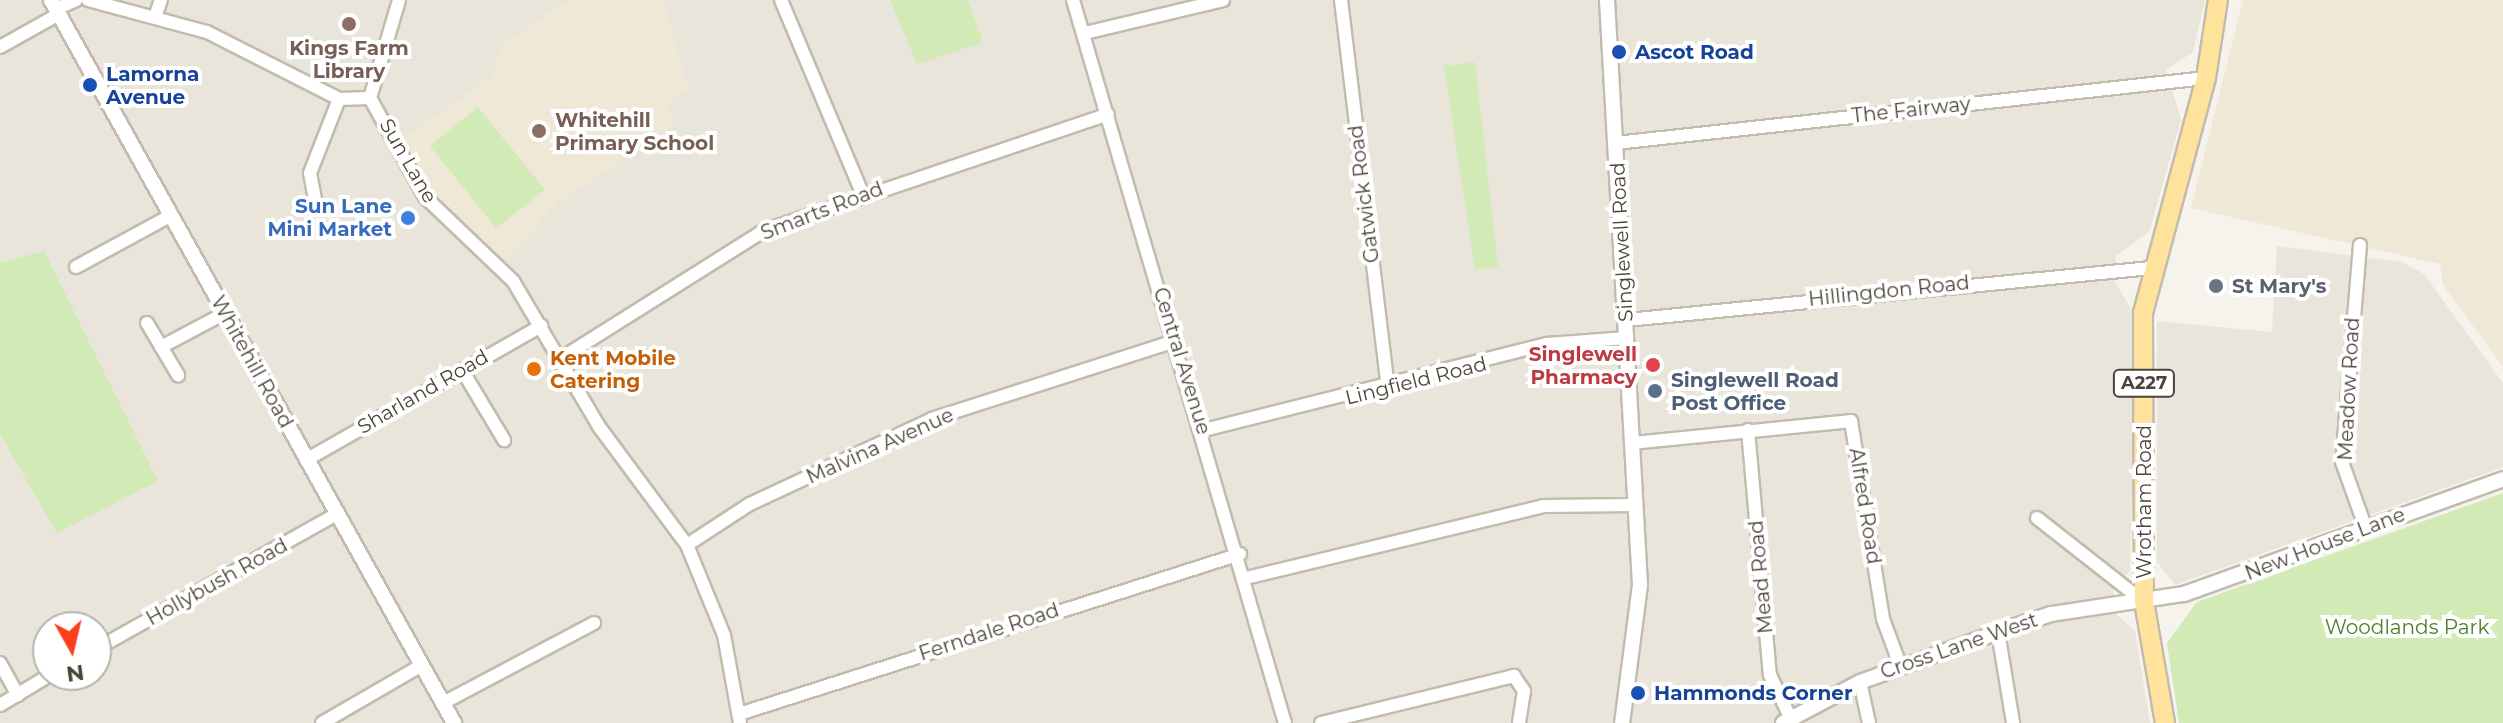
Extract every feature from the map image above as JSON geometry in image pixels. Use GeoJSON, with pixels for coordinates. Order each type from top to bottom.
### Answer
{"type":"FeatureCollection","features":[{"type":"Feature","properties":{"kind":"main road","name":"Wrotham Road"},"geometry":{"type":"LineString","coordinates":[[2165,723],[2144,602],[2143,313],[2151,268],[2206,78],[2218,0]]}},
{"type":"Feature","properties":{"kind":"street"},"geometry":{"type":"LineString","coordinates":[[0,47],[55,8],[76,0]]}},
{"type":"Feature","properties":{"kind":"street","name":"Sun Lane"},"geometry":{"type":"LineString","coordinates":[[88,0],[207,32],[339,99],[370,98],[425,197],[501,267],[541,326],[628,470],[687,545],[721,624],[739,719]]}},
{"type":"Feature","properties":{"kind":"street"},"geometry":{"type":"LineString","coordinates":[[155,17],[161,0]]}},
{"type":"Feature","properties":{"kind":"street"},"geometry":{"type":"LineString","coordinates":[[370,98],[399,0]]}},
{"type":"Feature","properties":{"kind":"street"},"geometry":{"type":"LineString","coordinates":[[781,0],[863,195]]}},
{"type":"Feature","properties":{"kind":"street","name":"Central Avenue"},"geometry":{"type":"LineString","coordinates":[[1073,0],[1204,430],[1285,723]]}},
{"type":"Feature","properties":{"kind":"street"},"geometry":{"type":"LineString","coordinates":[[1085,33],[1223,0]]}},
{"type":"Feature","properties":{"kind":"street","name":"Gatwick Road"},"geometry":{"type":"LineString","coordinates":[[1341,0],[1388,388]]}},
{"type":"Feature","properties":{"kind":"street","name":"Singlewell Road"},"geometry":{"type":"LineString","coordinates":[[1607,0],[1627,320],[1638,638],[1622,723]]}},
{"type":"Feature","properties":{"kind":"street","name":"Whitehill Road"},"geometry":{"type":"LineString","coordinates":[[55,8],[454,723]]}},
{"type":"Feature","properties":{"kind":"street","name":"The Fairway"},"geometry":{"type":"LineString","coordinates":[[1616,143],[2206,78]]}},
{"type":"Feature","properties":{"kind":"street"},"geometry":{"type":"LineString","coordinates":[[315,199],[310,173],[339,99]]}},
{"type":"Feature","properties":{"kind":"street","name":"Smarts Road"},"geometry":{"type":"LineString","coordinates":[[560,359],[763,231],[1108,114]]}},
{"type":"Feature","properties":{"kind":"street"},"geometry":{"type":"LineString","coordinates":[[76,267],[170,216]]}},
{"type":"Feature","properties":{"kind":"street","name":"Meadow Road"},"geometry":{"type":"LineString","coordinates":[[2360,245],[2342,462],[2366,529]]}},
{"type":"Feature","properties":{"kind":"street","name":"Hillingdon Road"},"geometry":{"type":"LineString","coordinates":[[1627,320],[2151,268]]}},
{"type":"Feature","properties":{"kind":"street"},"geometry":{"type":"LineString","coordinates":[[161,347],[225,313]]}},
{"type":"Feature","properties":{"kind":"street"},"geometry":{"type":"LineString","coordinates":[[147,323],[178,375]]}},
{"type":"Feature","properties":{"kind":"street","name":"Sharland Road"},"geometry":{"type":"LineString","coordinates":[[306,460],[541,326]]}},
{"type":"Feature","properties":{"kind":"street","name":"Lingfield Road"},"geometry":{"type":"LineString","coordinates":[[1204,430],[1388,388],[1547,344],[1627,338]]}},
{"type":"Feature","properties":{"kind":"street","name":"Malvina Avenue"},"geometry":{"type":"LineString","coordinates":[[687,545],[750,504],[932,419],[1175,341]]}},
{"type":"Feature","properties":{"kind":"street"},"geometry":{"type":"LineString","coordinates":[[462,370],[504,440]]}},
{"type":"Feature","properties":{"kind":"street","name":"Alfred Road"},"geometry":{"type":"LineString","coordinates":[[1632,443],[1851,421],[1883,619],[1900,665]]}},
{"type":"Feature","properties":{"kind":"street","name":"Mead Road"},"geometry":{"type":"LineString","coordinates":[[1748,430],[1770,675],[1787,721]]}},
{"type":"Feature","properties":{"kind":"street","name":"New House Lane"},"geometry":{"type":"LineString","coordinates":[[2144,602],[2366,529],[2503,479]]}},
{"type":"Feature","properties":{"kind":"street"},"geometry":{"type":"LineString","coordinates":[[1246,578],[1543,506],[1635,505]]}},
{"type":"Feature","properties":{"kind":"street","name":"Hollybush Road"},"geometry":{"type":"LineString","coordinates":[[112,640],[337,514]]}},
{"type":"Feature","properties":{"kind":"street"},"geometry":{"type":"LineString","coordinates":[[2037,518],[2144,602]]}},
{"type":"Feature","properties":{"kind":"street","name":"Ferndale Road"},"geometry":{"type":"LineString","coordinates":[[739,719],[1240,554]]}},
{"type":"Feature","properties":{"kind":"street","name":"Cross Lane West"},"geometry":{"type":"LineString","coordinates":[[1787,721],[1860,682],[1900,665],[2051,614],[2144,602]]}},
{"type":"Feature","properties":{"kind":"street"},"geometry":{"type":"LineString","coordinates":[[443,703],[594,623]]}},
{"type":"Feature","properties":{"kind":"street"},"geometry":{"type":"LineString","coordinates":[[1998,632],[2013,723]]}},
{"type":"Feature","properties":{"kind":"street"},"geometry":{"type":"LineString","coordinates":[[0,663],[18,695]]}},
{"type":"Feature","properties":{"kind":"street"},"geometry":{"type":"LineString","coordinates":[[322,723],[422,665]]}},
{"type":"Feature","properties":{"kind":"street"},"geometry":{"type":"LineString","coordinates":[[1321,723],[1514,676],[1524,691],[1519,723]]}},
{"type":"Feature","properties":{"kind":"street"},"geometry":{"type":"LineString","coordinates":[[1860,682],[1869,723]]}},
{"type":"Feature","properties":{"kind":"street"},"geometry":{"type":"LineString","coordinates":[[0,705],[32,686]]}},
{"type":"Feature","properties":{"kind":"shaded area"},"geometry":{"type":"Polygon","coordinates":[[[0,0],[2205,0],[2193,52],[2166,70],[2181,120],[2149,232],[2116,256],[2115,282],[2133,312],[2132,479],[2130,571],[2113,589],[2117,615],[2135,631],[2150,723],[0,723],[0,0]]]}},
{"type":"Feature","properties":{"kind":"shaded area","name":"Whitehill Primary School"},"geometry":{"type":"Polygon","coordinates":[[[568,0],[664,0],[688,90],[666,105],[675,124],[562,199],[501,262],[436,197],[404,138],[494,75],[501,45],[568,0]]]}},
{"type":"Feature","properties":{"kind":"shaded area"},"geometry":{"type":"Polygon","coordinates":[[[2243,0],[2503,0],[2503,367],[2443,285],[2440,264],[2191,208],[2243,0]]]}},
{"type":"Feature","properties":{"kind":"shaded area"},"geometry":{"type":"Polygon","coordinates":[[[2277,246],[2402,262],[2424,274],[2503,383],[2503,467],[2175,585],[2157,562],[2157,321],[2272,332],[2277,246]]]}},
{"type":"Feature","properties":{"kind":"green space"},"geometry":{"type":"Polygon","coordinates":[[[890,0],[968,0],[983,42],[917,64],[890,0]]]}},
{"type":"Feature","properties":{"kind":"green space"},"geometry":{"type":"Polygon","coordinates":[[[1475,62],[1498,267],[1475,270],[1444,66],[1475,62]]]}},
{"type":"Feature","properties":{"kind":"green space"},"geometry":{"type":"Polygon","coordinates":[[[478,107],[545,189],[497,228],[430,146],[478,107]]]}},
{"type":"Feature","properties":{"kind":"green space"},"geometry":{"type":"Polygon","coordinates":[[[44,251],[158,481],[57,533],[0,434],[0,263],[44,251]]]}},
{"type":"Feature","properties":{"kind":"green space","name":"Woodlands Park"},"geometry":{"type":"Polygon","coordinates":[[[2503,493],[2503,723],[2179,723],[2167,643],[2197,602],[2503,493]]]}},
{"type":"Feature","properties":{"kind":"place","name":"Kings Farm Library"},"geometry":{"type":"Point","coordinates":[349,24]}},
{"type":"Feature","properties":{"kind":"place","name":"Ascot Road"},"geometry":{"type":"Point","coordinates":[1619,52]}},
{"type":"Feature","properties":{"kind":"place","name":"Lamorna Avenue"},"geometry":{"type":"Point","coordinates":[90,85]}},
{"type":"Feature","properties":{"kind":"place","name":"Whitehill Primary School"},"geometry":{"type":"Point","coordinates":[539,131]}},
{"type":"Feature","properties":{"kind":"place","name":"Sun Lane Mini Market"},"geometry":{"type":"Point","coordinates":[408,218]}},
{"type":"Feature","properties":{"kind":"place","name":"St Mary's"},"geometry":{"type":"Point","coordinates":[2216,286]}},
{"type":"Feature","properties":{"kind":"place","name":"Singlewell Pharmacy"},"geometry":{"type":"Point","coordinates":[1653,365]}},
{"type":"Feature","properties":{"kind":"place","name":"Kent Mobile Catering"},"geometry":{"type":"Point","coordinates":[534,369]}},
{"type":"Feature","properties":{"kind":"place","name":"Singlewell Road Post Office"},"geometry":{"type":"Point","coordinates":[1655,391]}},
{"type":"Feature","properties":{"kind":"place","name":"Hammonds Corner"},"geometry":{"type":"Point","coordinates":[1638,693]}}]}
